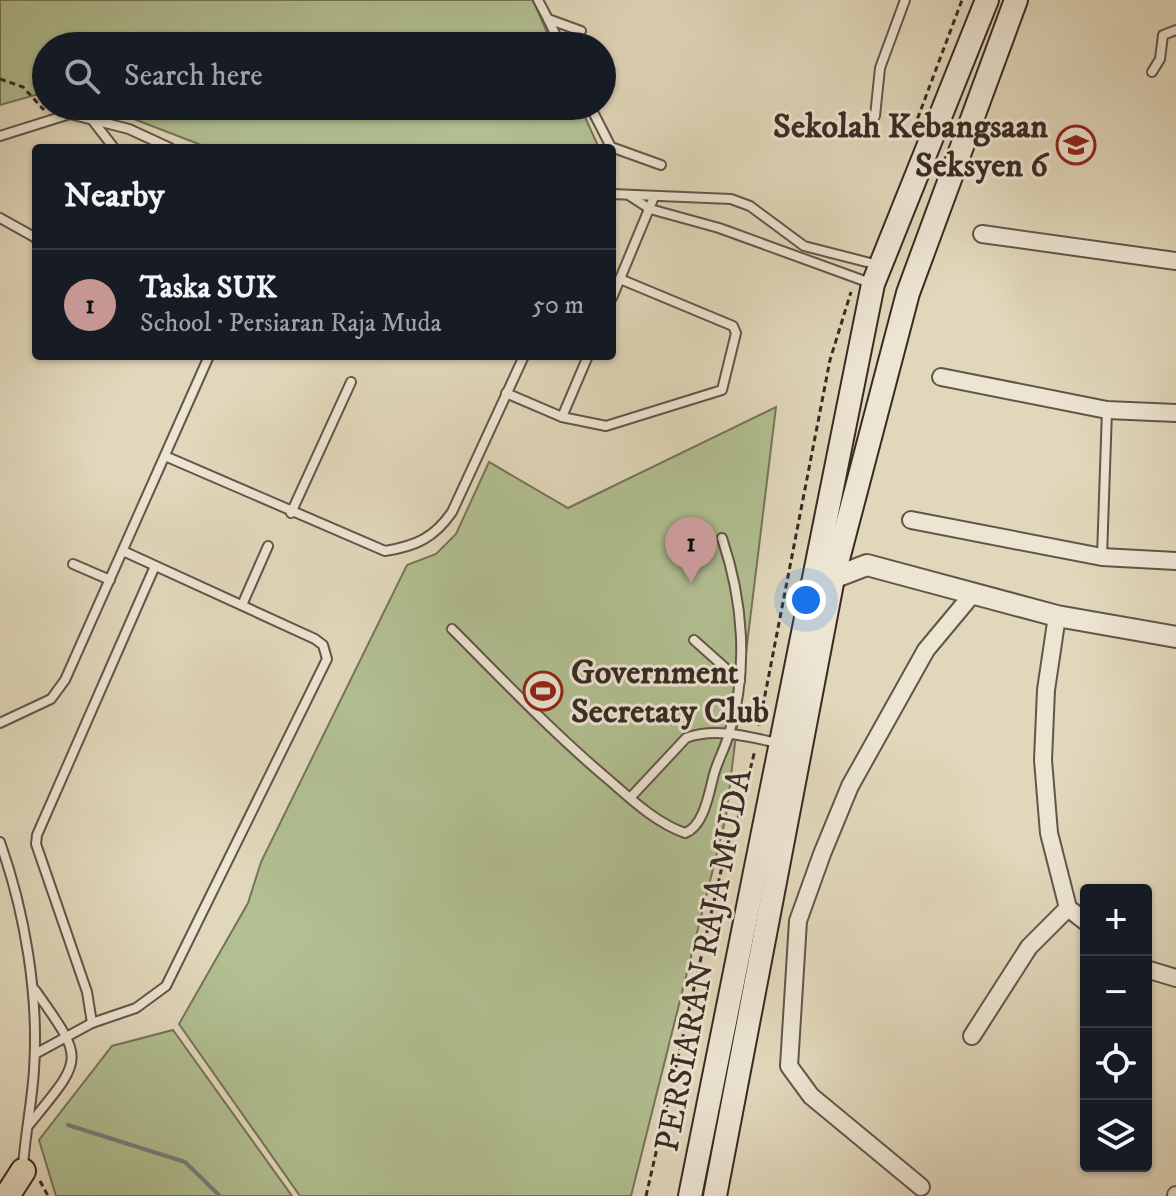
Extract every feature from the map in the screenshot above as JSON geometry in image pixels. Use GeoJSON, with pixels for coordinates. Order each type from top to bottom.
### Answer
{"type":"FeatureCollection","features":[{"type":"Feature","properties":{"kind":"main road","name":"PERSIARAN RAJA MUDA"},"geometry":{"type":"LineString","coordinates":[[690,1196],[869,276],[987,0]]}},
{"type":"Feature","properties":{"kind":"main road","name":"PERSIARAN RAJA MUDA"},"geometry":{"type":"LineString","coordinates":[[715,1196],[833,578],[911,284],[1016,0]]}},
{"type":"Feature","properties":{"kind":"main road"},"geometry":{"type":"LineString","coordinates":[[869,276],[911,284]]}},
{"type":"Feature","properties":{"kind":"main road"},"geometry":{"type":"LineString","coordinates":[[7,1196],[23,1171]]}},
{"type":"Feature","properties":{"kind":"main road"},"geometry":{"type":"LineString","coordinates":[[23,1171],[30,1196]]}},
{"type":"Feature","properties":{"kind":"street"},"geometry":{"type":"LineString","coordinates":[[982,234],[1176,261]]}},
{"type":"Feature","properties":{"kind":"street"},"geometry":{"type":"LineString","coordinates":[[941,377],[1107,410],[1176,413]]}},
{"type":"Feature","properties":{"kind":"street"},"geometry":{"type":"LineString","coordinates":[[911,520],[1102,557],[1176,561]]}},
{"type":"Feature","properties":{"kind":"street"},"geometry":{"type":"LineString","coordinates":[[845,534],[867,565]]}},
{"type":"Feature","properties":{"kind":"street"},"geometry":{"type":"LineString","coordinates":[[833,578],[867,565],[971,596],[1057,616],[1176,637]]}},
{"type":"Feature","properties":{"kind":"street"},"geometry":{"type":"LineString","coordinates":[[921,1187],[811,1096],[789,1066],[798,921],[850,786],[926,650],[971,596]]}},
{"type":"Feature","properties":{"kind":"street"},"geometry":{"type":"LineString","coordinates":[[1057,616],[1046,690],[1043,760],[1049,833],[1068,908],[1080,917]]}},
{"type":"Feature","properties":{"kind":"street"},"geometry":{"type":"LineString","coordinates":[[972,1036],[1029,947],[1068,908]]}},
{"type":"Feature","properties":{"kind":"street"},"geometry":{"type":"LineString","coordinates":[[1152,971],[1176,978]]}},
{"type":"Feature","properties":{"kind":"lane"},"geometry":{"type":"LineString","coordinates":[[538,0],[554,32]]}},
{"type":"Feature","properties":{"kind":"lane"},"geometry":{"type":"LineString","coordinates":[[875,116],[880,68],[905,0]]}},
{"type":"Feature","properties":{"kind":"lane"},"geometry":{"type":"LineString","coordinates":[[548,19],[581,31]]}},
{"type":"Feature","properties":{"kind":"lane"},"geometry":{"type":"LineString","coordinates":[[1152,72],[1160,59],[1163,35],[1176,30]]}},
{"type":"Feature","properties":{"kind":"lane"},"geometry":{"type":"LineString","coordinates":[[0,136],[43,120]]}},
{"type":"Feature","properties":{"kind":"lane"},"geometry":{"type":"LineString","coordinates":[[92,120],[111,144]]}},
{"type":"Feature","properties":{"kind":"lane"},"geometry":{"type":"LineString","coordinates":[[98,120],[160,144]]}},
{"type":"Feature","properties":{"kind":"lane"},"geometry":{"type":"LineString","coordinates":[[597,120],[609,144]]}},
{"type":"Feature","properties":{"kind":"lane"},"geometry":{"type":"LineString","coordinates":[[616,149],[661,165]]}},
{"type":"Feature","properties":{"kind":"lane"},"geometry":{"type":"LineString","coordinates":[[616,194],[731,199],[750,206],[804,246],[869,276]]}},
{"type":"Feature","properties":{"kind":"lane"},"geometry":{"type":"LineString","coordinates":[[630,196],[650,209],[869,276]]}},
{"type":"Feature","properties":{"kind":"lane"},"geometry":{"type":"LineString","coordinates":[[616,288],[654,197]]}},
{"type":"Feature","properties":{"kind":"lane"},"geometry":{"type":"LineString","coordinates":[[0,218],[32,236]]}},
{"type":"Feature","properties":{"kind":"lane"},"geometry":{"type":"LineString","coordinates":[[506,393],[562,417],[606,426],[718,394],[725,386],[736,333],[733,326],[620,279]]}},
{"type":"Feature","properties":{"kind":"lane"},"geometry":{"type":"LineString","coordinates":[[0,723],[51,699],[59,690],[207,360]]}},
{"type":"Feature","properties":{"kind":"lane"},"geometry":{"type":"LineString","coordinates":[[165,456],[385,551],[427,540],[452,512],[522,360]]}},
{"type":"Feature","properties":{"kind":"lane"},"geometry":{"type":"LineString","coordinates":[[562,417],[586,360]]}},
{"type":"Feature","properties":{"kind":"lane"},"geometry":{"type":"LineString","coordinates":[[291,513],[351,382]]}},
{"type":"Feature","properties":{"kind":"lane"},"geometry":{"type":"LineString","coordinates":[[1102,557],[1107,410]]}},
{"type":"Feature","properties":{"kind":"lane"},"geometry":{"type":"LineString","coordinates":[[452,629],[553,731],[630,798],[672,828],[685,833],[692,830],[729,734],[740,681],[738,589],[722,538]]}},
{"type":"Feature","properties":{"kind":"lane"},"geometry":{"type":"LineString","coordinates":[[242,605],[268,546]]}},
{"type":"Feature","properties":{"kind":"lane"},"geometry":{"type":"LineString","coordinates":[[35,1054],[92,1023],[136,1008],[166,986],[175,974],[326,666],[326,651],[315,639],[123,551]]}},
{"type":"Feature","properties":{"kind":"lane"},"geometry":{"type":"LineString","coordinates":[[73,564],[110,580]]}},
{"type":"Feature","properties":{"kind":"lane"},"geometry":{"type":"LineString","coordinates":[[92,1023],[87,992],[36,844],[37,835],[155,566]]}},
{"type":"Feature","properties":{"kind":"lane"},"geometry":{"type":"LineString","coordinates":[[694,640],[740,681]]}},
{"type":"Feature","properties":{"kind":"lane"},"geometry":{"type":"LineString","coordinates":[[630,798],[686,738],[697,734],[729,734],[779,743]]}},
{"type":"Feature","properties":{"kind":"lane"},"geometry":{"type":"LineString","coordinates":[[0,842],[13,882],[34,989],[35,1054],[19,1196]]}},
{"type":"Feature","properties":{"kind":"lane"},"geometry":{"type":"LineString","coordinates":[[27,1127],[73,1064],[74,1049],[34,989]]}},
{"type":"Feature","properties":{"kind":"path"},"geometry":{"type":"LineString","coordinates":[[913,131],[962,0]]}},
{"type":"Feature","properties":{"kind":"path"},"geometry":{"type":"LineString","coordinates":[[0,79],[23,87],[32,97]]}},
{"type":"Feature","properties":{"kind":"path"},"geometry":{"type":"LineString","coordinates":[[646,1196],[727,845],[750,781],[830,360],[869,276]]}},
{"type":"Feature","properties":{"kind":"green space"},"geometry":{"type":"Polygon","coordinates":[[[0,0],[533,0],[547,32],[32,32],[32,96],[0,105],[0,0]]]}},
{"type":"Feature","properties":{"kind":"green space"},"geometry":{"type":"Polygon","coordinates":[[[136,120],[586,120],[597,144],[199,144],[136,120]]]}},
{"type":"Feature","properties":{"kind":"green space","name":"Government Secretaty Club"},"geometry":{"type":"Polygon","coordinates":[[[776,407],[726,817],[631,1196],[300,1196],[179,1024],[248,903],[261,862],[407,565],[436,554],[456,534],[489,462],[568,508],[776,407]]]}},
{"type":"Feature","properties":{"kind":"green space"},"geometry":{"type":"Polygon","coordinates":[[[173,1030],[292,1196],[56,1196],[39,1140],[112,1046],[173,1030]]]}},
{"type":"Feature","properties":{"kind":"waterway"},"geometry":{"type":"LineString","coordinates":[[68,1125],[185,1162],[220,1196]]}},
{"type":"Feature","properties":{"kind":"place","name":"Sekolah Kebangsaan Seksyen 6"},"geometry":{"type":"Point","coordinates":[1076,145]}},
{"type":"Feature","properties":{"kind":"place","name":"Taska SUK"},"geometry":{"type":"Point","coordinates":[691,583]}},
{"type":"Feature","properties":{"kind":"place","name":"Government Secretaty Club"},"geometry":{"type":"Point","coordinates":[543,691]}}]}
